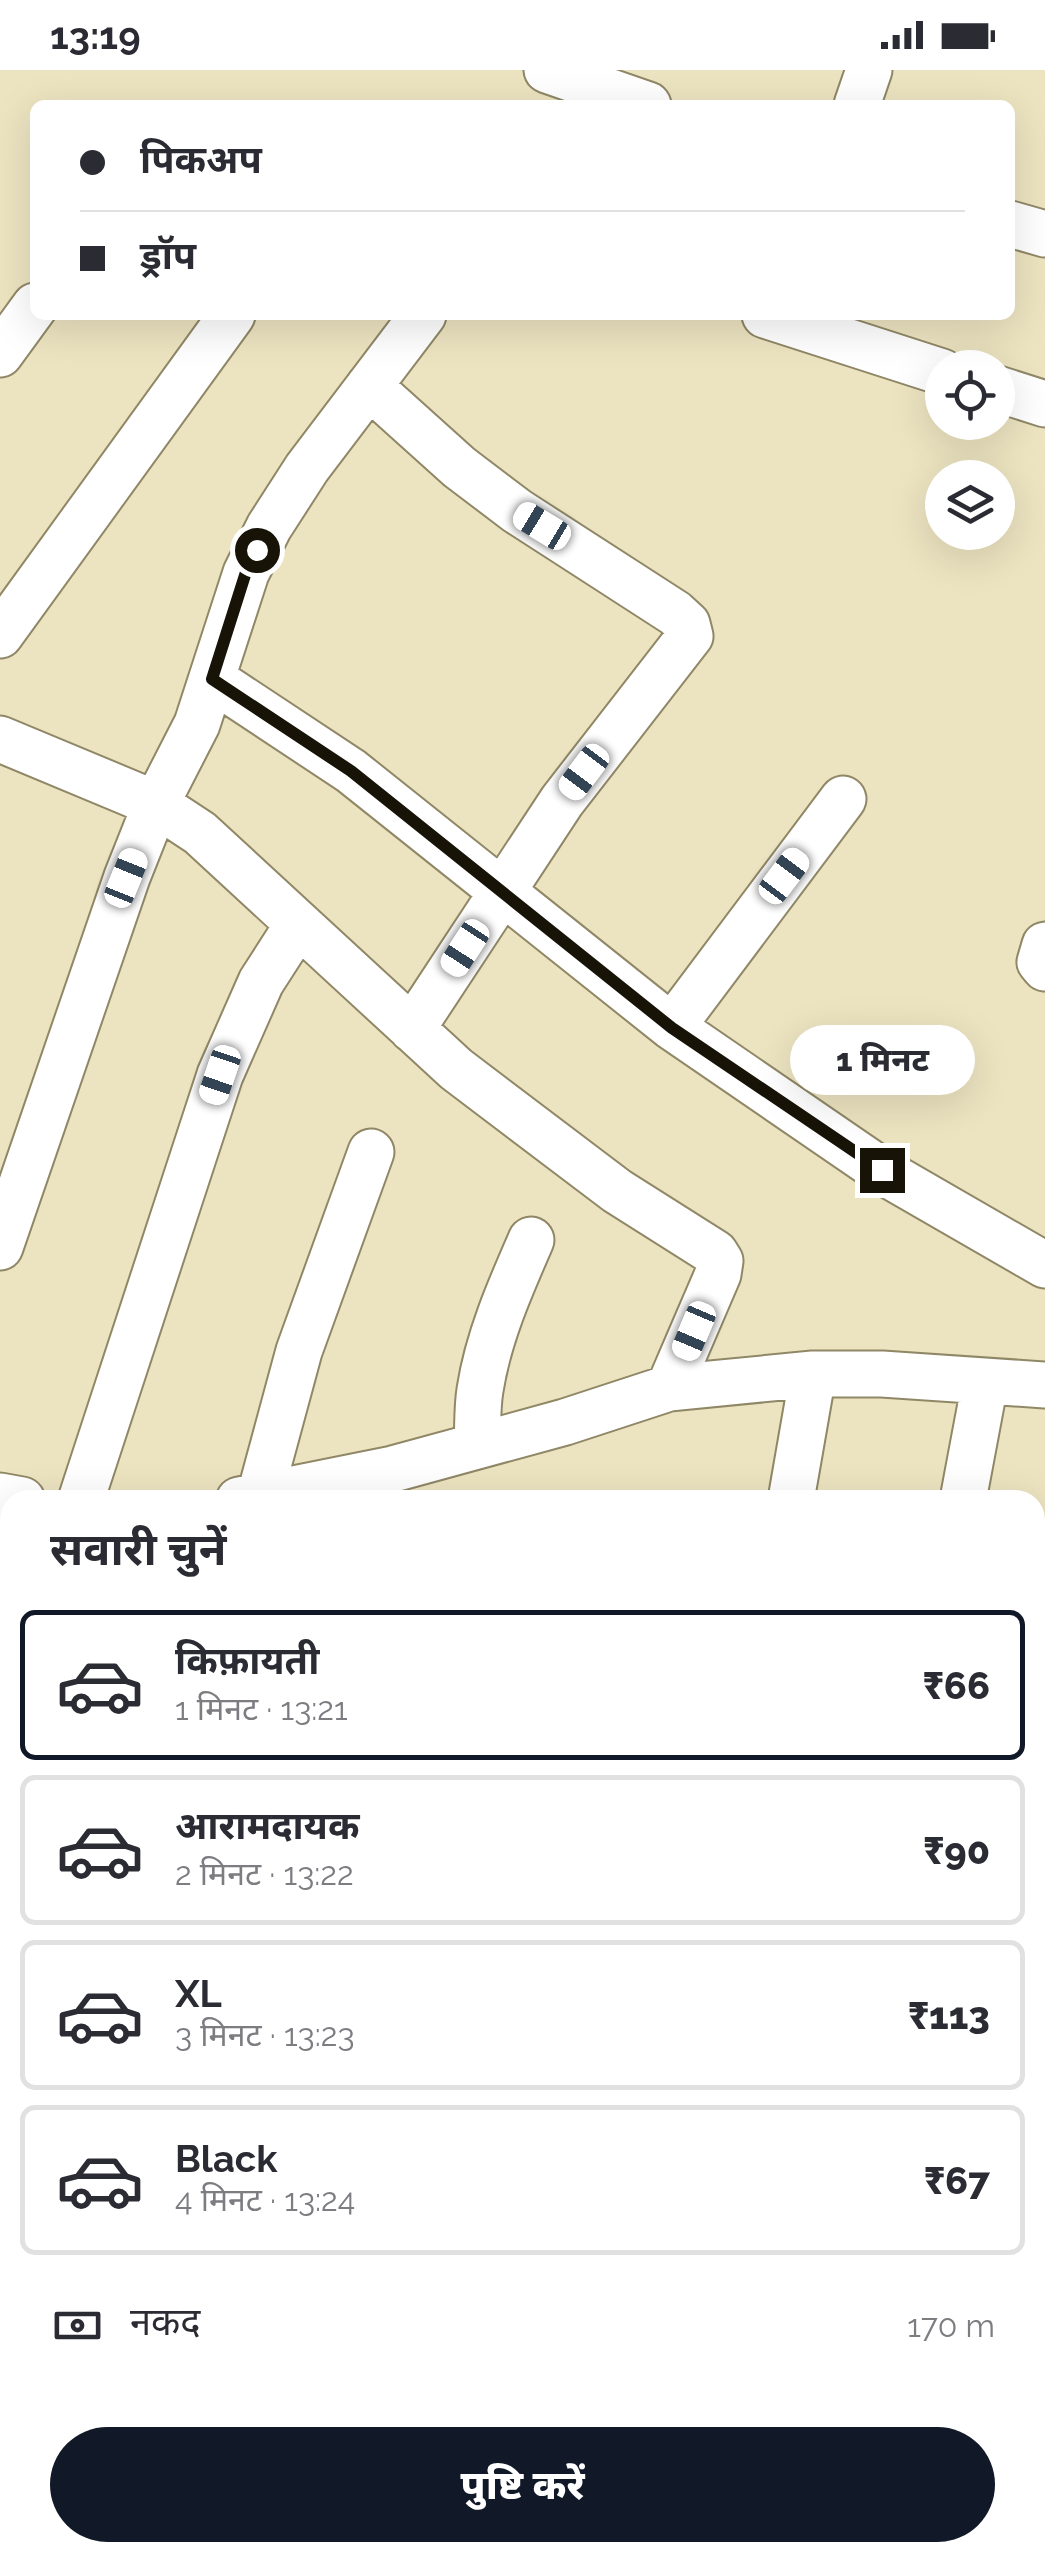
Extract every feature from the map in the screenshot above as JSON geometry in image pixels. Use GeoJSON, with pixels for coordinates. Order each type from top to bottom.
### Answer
{"type":"FeatureCollection","features":[{"type":"Feature","properties":{"kind":"street"},"geometry":{"type":"LineString","coordinates":[[859,100],[868,70]]}},
{"type":"Feature","properties":{"kind":"street"},"geometry":{"type":"LineString","coordinates":[[554,78],[631,100]]}},
{"type":"Feature","properties":{"kind":"street"},"geometry":{"type":"LineString","coordinates":[[1015,225],[1045,234]]}},
{"type":"Feature","properties":{"kind":"street"},"geometry":{"type":"LineString","coordinates":[[0,354],[30,313]]}},
{"type":"Feature","properties":{"kind":"street"},"geometry":{"type":"LineString","coordinates":[[0,635],[228,320]]}},
{"type":"Feature","properties":{"kind":"street"},"geometry":{"type":"LineString","coordinates":[[0,1246],[126,878],[156,804],[196,724],[246,572],[307,468],[419,320]]}},
{"type":"Feature","properties":{"kind":"street"},"geometry":{"type":"LineString","coordinates":[[784,320],[925,366]]}},
{"type":"Feature","properties":{"kind":"street"},"geometry":{"type":"LineString","coordinates":[[369,386],[458,467],[687,624],[690,636],[562,801],[412,1029]]}},
{"type":"Feature","properties":{"kind":"street"},"geometry":{"type":"LineString","coordinates":[[1015,394],[1045,404]]}},
{"type":"Feature","properties":{"kind":"street"},"geometry":{"type":"LineString","coordinates":[[212,679],[351,771],[672,1028],[882,1170],[1045,1264]]}},
{"type":"Feature","properties":{"kind":"street"},"geometry":{"type":"LineString","coordinates":[[0,738],[156,804],[200,833],[296,926],[456,1069],[617,1190],[715,1253],[720,1261],[718,1274],[669,1388]]}},
{"type":"Feature","properties":{"kind":"street"},"geometry":{"type":"LineString","coordinates":[[672,1028],[843,800]]}},
{"type":"Feature","properties":{"kind":"street"},"geometry":{"type":"LineString","coordinates":[[83,1490],[220,1075],[261,982],[296,926]]}},
{"type":"Feature","properties":{"kind":"street"},"geometry":{"type":"LineString","coordinates":[[1045,945],[1040,954],[1045,968]]}},
{"type":"Feature","properties":{"kind":"street"},"geometry":{"type":"LineString","coordinates":[[252,1490],[370,1152]]}},
{"type":"Feature","properties":{"kind":"street"},"geometry":{"type":"LineString","coordinates":[[477,1446],[480,1392],[490,1348],[531,1240]]}},
{"type":"Feature","properties":{"kind":"street"},"geometry":{"type":"LineString","coordinates":[[792,1490],[813,1374]]}},
{"type":"Feature","properties":{"kind":"street"},"geometry":{"type":"LineString","coordinates":[[330,1490],[390,1484],[477,1446],[669,1388],[813,1374],[882,1374],[1045,1385]]}},
{"type":"Feature","properties":{"kind":"street"},"geometry":{"type":"LineString","coordinates":[[965,1490],[985,1383]]}},
{"type":"Feature","properties":{"kind":"route"},"geometry":{"type":"LineString","coordinates":[[257,550],[246,572],[212,679],[351,771],[672,1028],[882,1170]]}}]}
